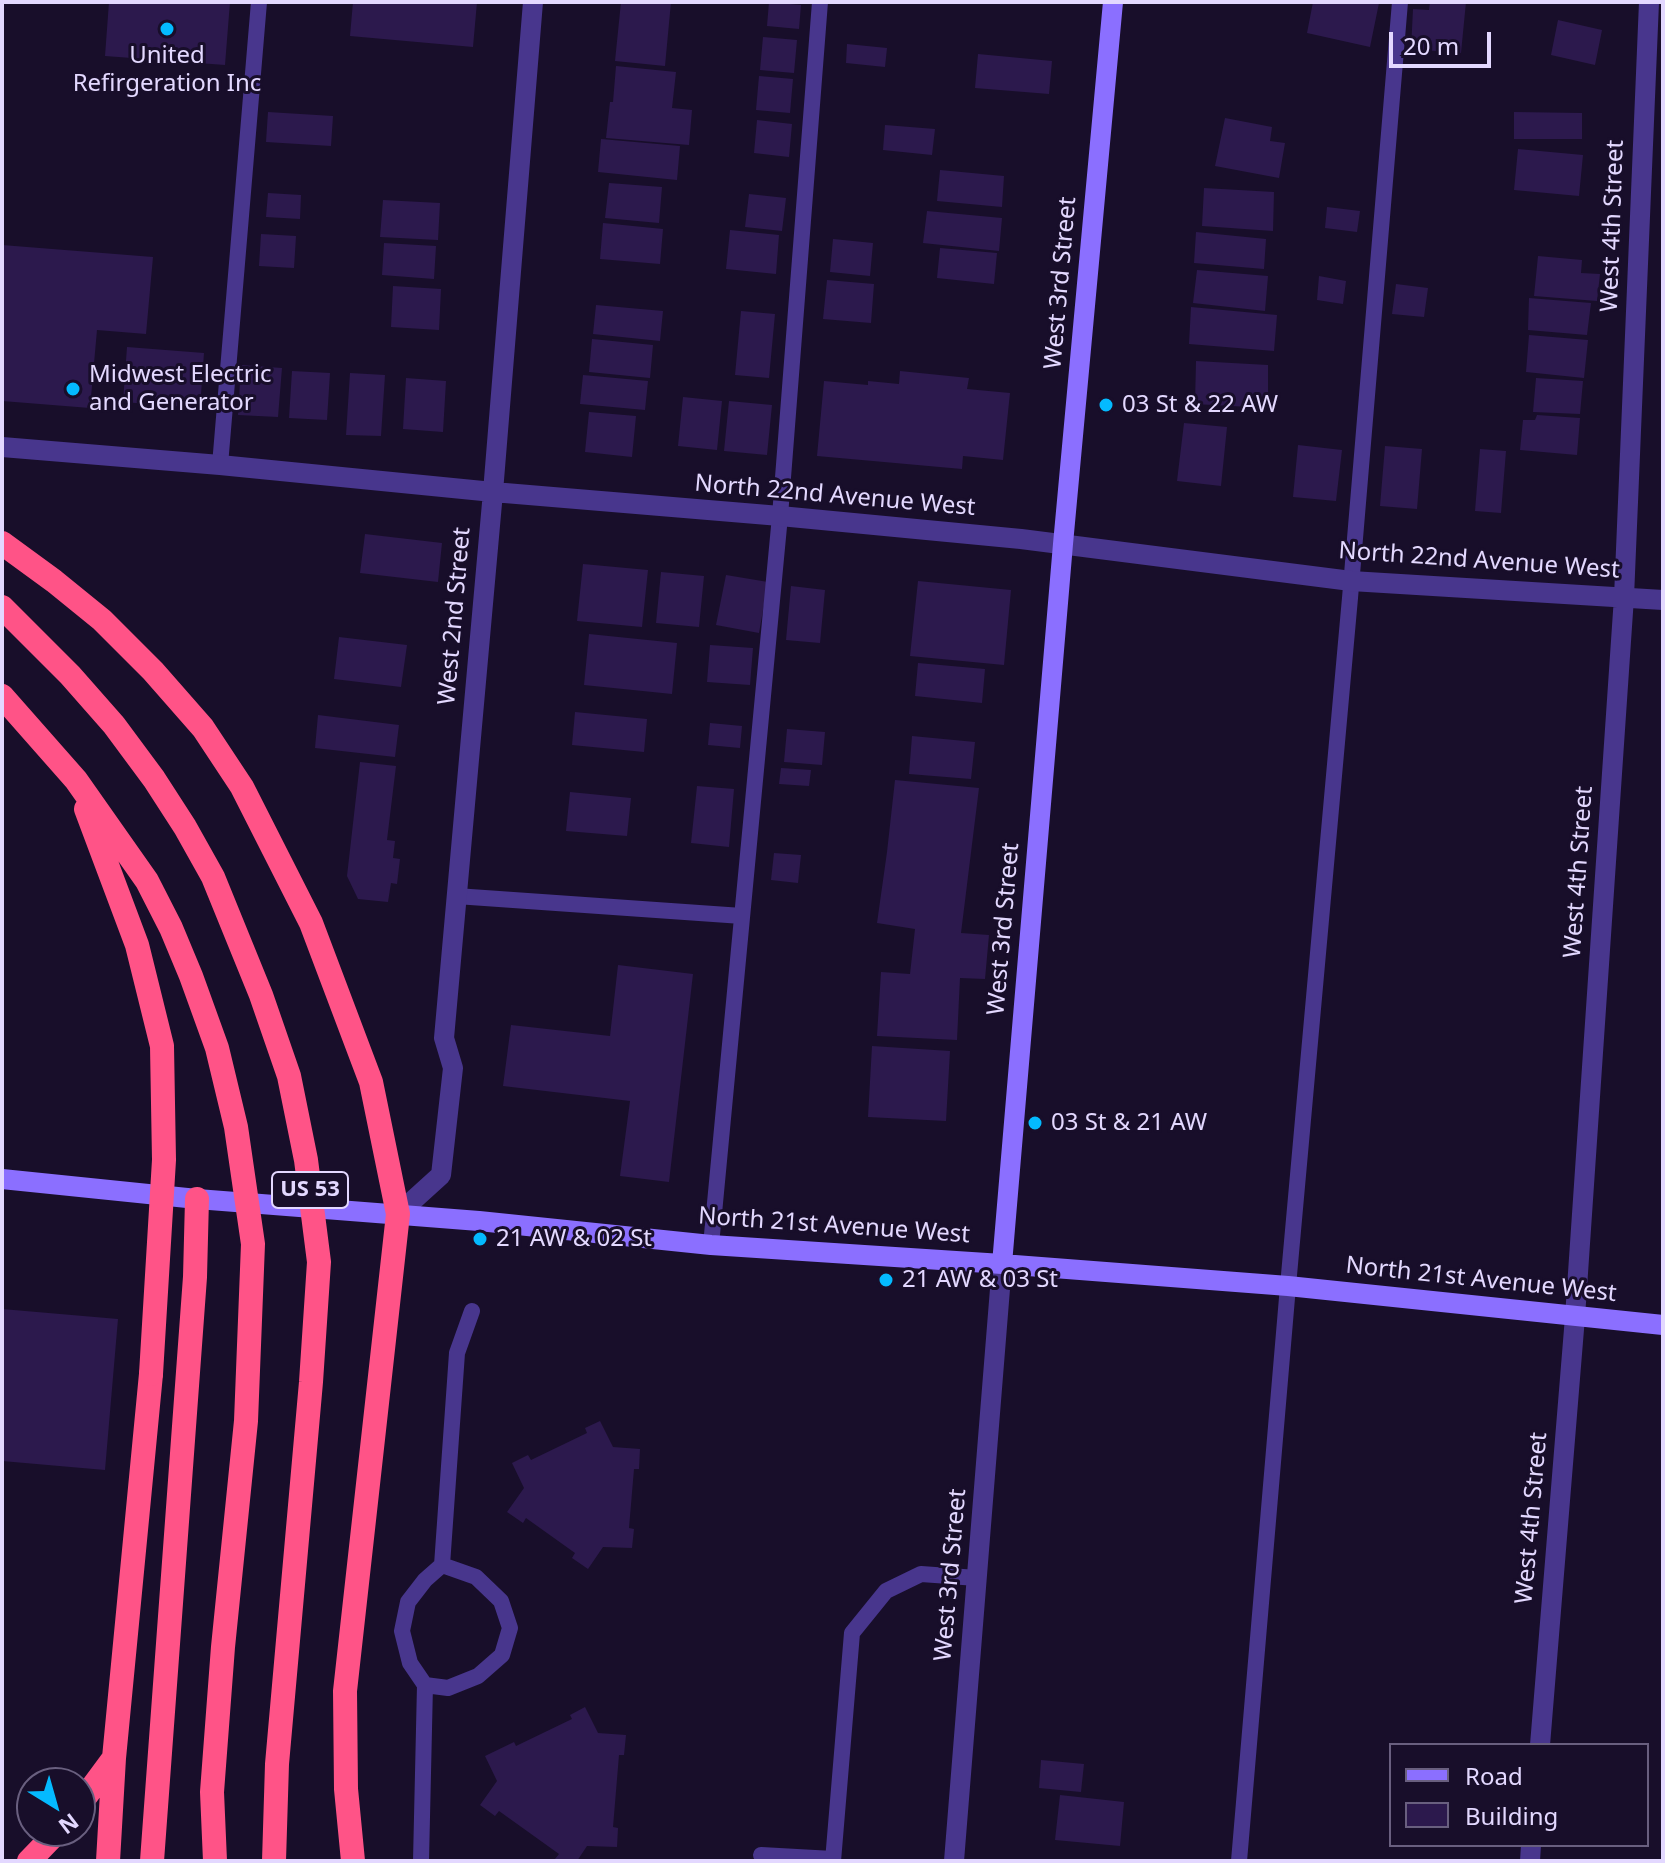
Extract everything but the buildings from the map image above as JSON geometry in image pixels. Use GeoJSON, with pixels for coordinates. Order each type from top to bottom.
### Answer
{"type":"FeatureCollection","features":[{"type":"Feature","properties":{"kind":"highway"},"geometry":{"type":"LineString","coordinates":[[2,543],[102,620],[153,671],[203,728],[242,787],[311,923],[371,1082],[398,1214],[345,1691],[346,1789],[353,1861]]}},
{"type":"Feature","properties":{"kind":"highway","name":"US 53"},"geometry":{"type":"LineString","coordinates":[[2,607],[70,675],[114,725],[185,827],[219,891],[261,995],[289,1076],[306,1160],[319,1262],[277,1764],[274,1861]]}},
{"type":"Feature","properties":{"kind":"highway","name":"US 53"},"geometry":{"type":"LineString","coordinates":[[2,696],[76,780],[147,881],[191,976],[217,1048],[236,1127],[253,1244],[246,1421],[212,1792],[215,1861]]}},
{"type":"Feature","properties":{"kind":"highway"},"geometry":{"type":"LineString","coordinates":[[76,780],[137,945],[162,1046],[164,1160],[151,1374],[114,1758],[108,1861]]}},
{"type":"Feature","properties":{"kind":"highway"},"geometry":{"type":"LineString","coordinates":[[152,1861],[195,1277],[197,1199]]}},
{"type":"Feature","properties":{"kind":"highway"},"geometry":{"type":"LineString","coordinates":[[96,1782],[114,1758]]}},
{"type":"Feature","properties":{"kind":"main road","name":"West 3rd Street"},"geometry":{"type":"LineString","coordinates":[[1002,1264],[1113,2]]}},
{"type":"Feature","properties":{"kind":"main road","name":"North 21st Avenue West"},"geometry":{"type":"LineString","coordinates":[[2,1179],[711,1245],[1288,1286],[1663,1325]]}},
{"type":"Feature","properties":{"kind":"street","name":"West 2nd Street"},"geometry":{"type":"LineString","coordinates":[[398,1214],[441,1175],[453,1068],[444,1038],[533,2]]}},
{"type":"Feature","properties":{"kind":"street","name":"West 4th Street"},"geometry":{"type":"LineString","coordinates":[[1540,1743],[1575,1317],[1624,597],[1649,2]]}},
{"type":"Feature","properties":{"kind":"street","name":"North 22nd Avenue West"},"geometry":{"type":"LineString","coordinates":[[2,447],[1063,544],[1351,581],[1663,600]]}},
{"type":"Feature","properties":{"kind":"street","name":"West 3rd Street"},"geometry":{"type":"LineString","coordinates":[[954,1861],[1002,1264]]}},
{"type":"Feature","properties":{"kind":"lane"},"geometry":{"type":"LineString","coordinates":[[220,465],[259,2]]}},
{"type":"Feature","properties":{"kind":"lane"},"geometry":{"type":"LineString","coordinates":[[711,1245],[780,516],[820,2]]}},
{"type":"Feature","properties":{"kind":"lane"},"geometry":{"type":"LineString","coordinates":[[1239,1861],[1400,2]]}},
{"type":"Feature","properties":{"kind":"lane"},"geometry":{"type":"LineString","coordinates":[[456,896],[742,916]]}},
{"type":"Feature","properties":{"kind":"lane"},"geometry":{"type":"LineString","coordinates":[[421,1861],[425,1685],[410,1663],[402,1631],[408,1602],[442,1565],[457,1353],[472,1311]]}},
{"type":"Feature","properties":{"kind":"lane"},"geometry":{"type":"LineString","coordinates":[[425,1685],[448,1688],[478,1676],[502,1655],[510,1628],[501,1601],[476,1577],[442,1565]]}},
{"type":"Feature","properties":{"kind":"lane"},"geometry":{"type":"LineString","coordinates":[[761,1855],[833,1860],[852,1633],[886,1591],[921,1574],[977,1578]]}},
{"type":"Feature","properties":{"kind":"place","name":"United Refirgeration Inc"},"geometry":{"type":"Point","coordinates":[167,29]}},
{"type":"Feature","properties":{"kind":"place","name":"Midwest Electric and Generator"},"geometry":{"type":"Point","coordinates":[73,389]}},
{"type":"Feature","properties":{"kind":"place","name":"03 St & 22 AW"},"geometry":{"type":"Point","coordinates":[1106,405]}},
{"type":"Feature","properties":{"kind":"place","name":"03 St & 21 AW"},"geometry":{"type":"Point","coordinates":[1035,1123]}},
{"type":"Feature","properties":{"kind":"place","name":"21 AW & 02 St"},"geometry":{"type":"Point","coordinates":[480,1239]}},
{"type":"Feature","properties":{"kind":"place","name":"21 AW & 03 St"},"geometry":{"type":"Point","coordinates":[886,1280]}}]}
